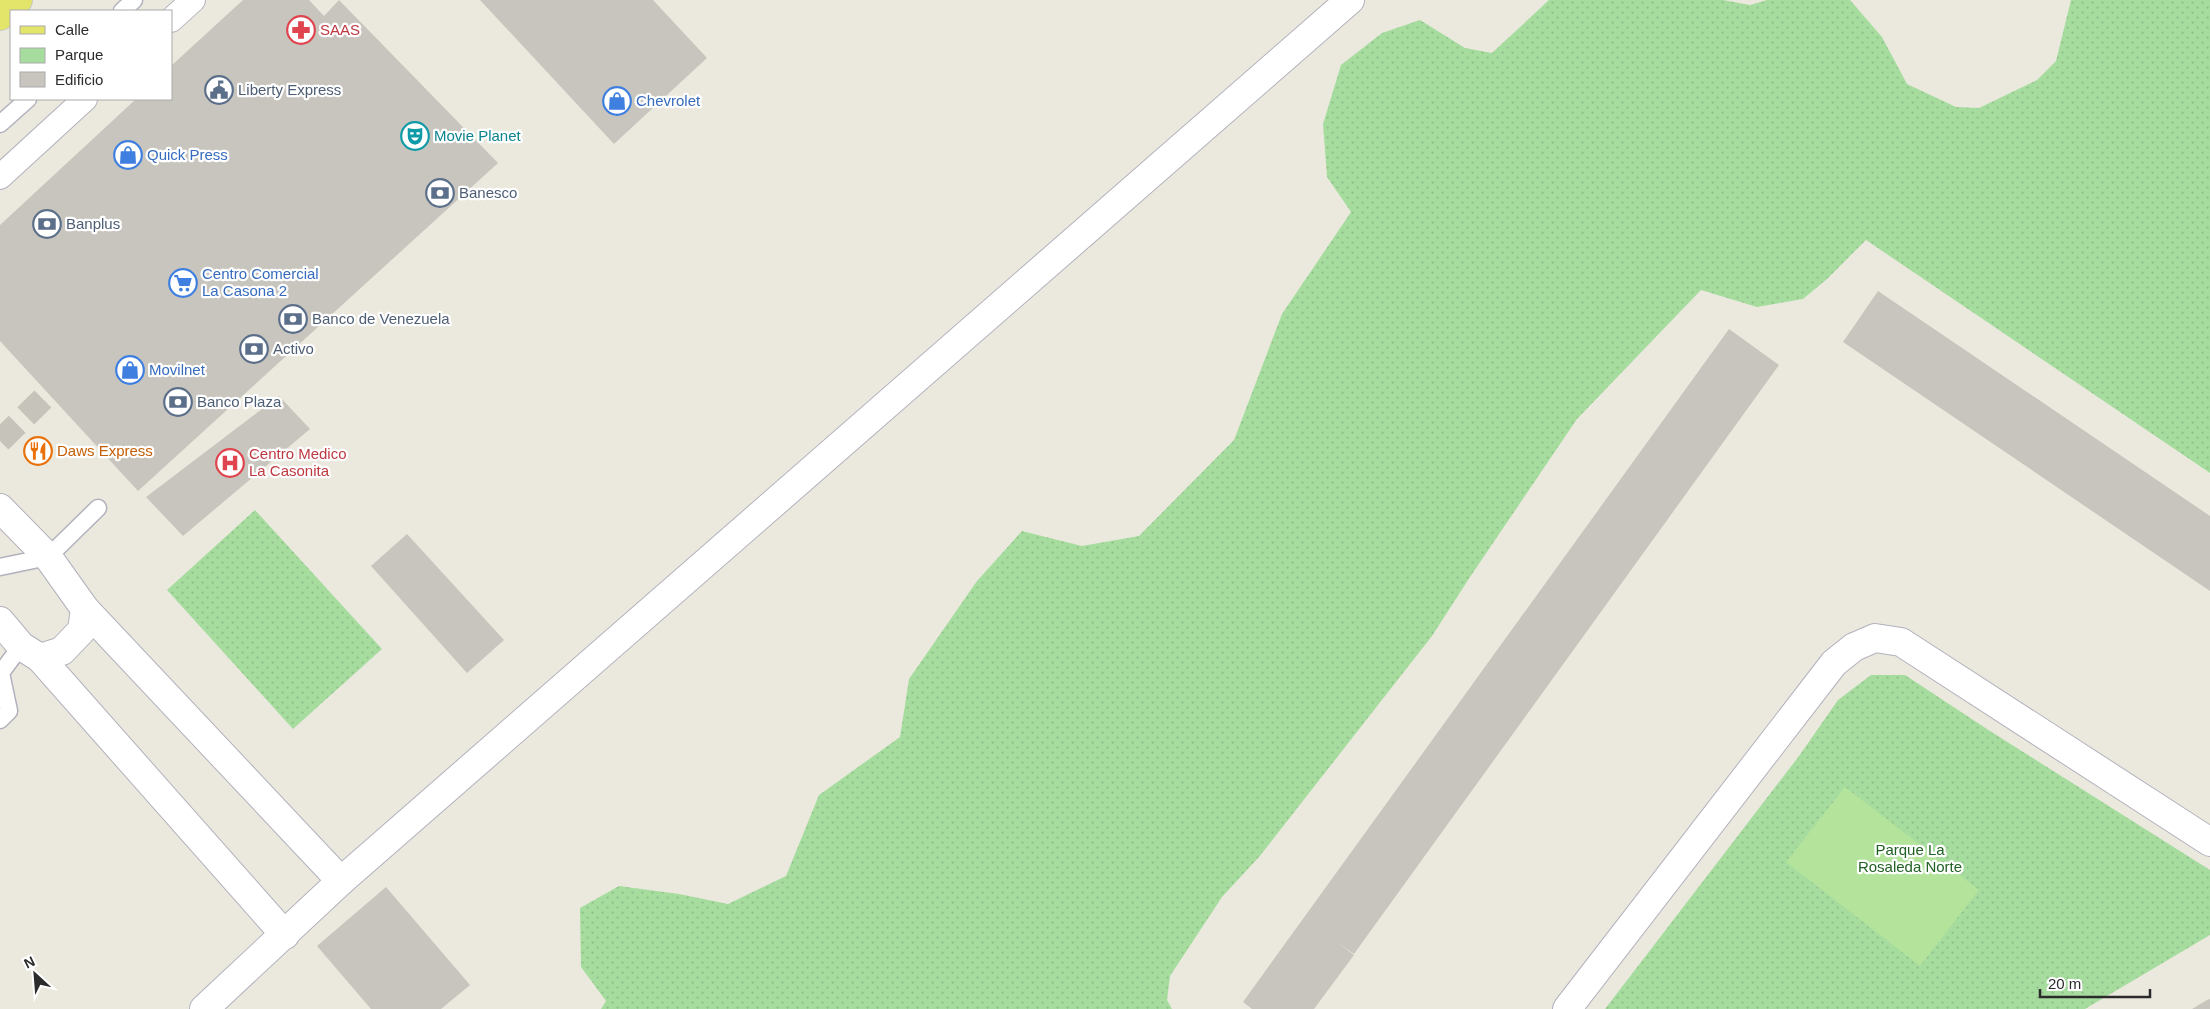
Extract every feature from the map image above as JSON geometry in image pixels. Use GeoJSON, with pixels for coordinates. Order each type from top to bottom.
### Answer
{"type":"FeatureCollection","features":[{"type":"Feature","properties":{"kind":"main road"},"geometry":{"type":"LineString","coordinates":[[0,16],[18,0]]}},
{"type":"Feature","properties":{"kind":"street"},"geometry":{"type":"LineString","coordinates":[[172,19],[193,0]]}},
{"type":"Feature","properties":{"kind":"street"},"geometry":{"type":"LineString","coordinates":[[204,1009],[341,881],[1350,0]]}},
{"type":"Feature","properties":{"kind":"street"},"geometry":{"type":"LineString","coordinates":[[0,177],[84,100]]}},
{"type":"Feature","properties":{"kind":"street"},"geometry":{"type":"LineString","coordinates":[[0,508],[48,557],[85,609],[341,881]]}},
{"type":"Feature","properties":{"kind":"street"},"geometry":{"type":"LineString","coordinates":[[31,652],[62,651],[82,630],[85,609]]}},
{"type":"Feature","properties":{"kind":"street"},"geometry":{"type":"LineString","coordinates":[[0,621],[31,652],[285,935]]}},
{"type":"Feature","properties":{"kind":"street"},"geometry":{"type":"LineString","coordinates":[[1567,1009],[1834,663],[1854,647],[1875,638],[1901,642],[2210,842]]}},
{"type":"Feature","properties":{"kind":"lane"},"geometry":{"type":"LineString","coordinates":[[123,10],[134,0]]}},
{"type":"Feature","properties":{"kind":"lane"},"geometry":{"type":"LineString","coordinates":[[0,124],[27,100]]}},
{"type":"Feature","properties":{"kind":"lane"},"geometry":{"type":"LineString","coordinates":[[0,568],[48,557],[98,508]]}},
{"type":"Feature","properties":{"kind":"lane"},"geometry":{"type":"LineString","coordinates":[[0,720],[9,711],[1,673],[31,652]]}},
{"type":"Feature","properties":{"kind":"green space"},"geometry":{"type":"Polygon","coordinates":[[[1549,0],[1723,0],[1750,5],[1767,0],[1850,0],[1882,37],[1907,84],[1956,107],[1979,108],[2037,80],[2056,61],[2071,0],[2210,0],[2210,473],[1866,240],[1827,279],[1803,299],[1757,307],[1701,290],[1577,419],[1432,636],[1259,857],[1222,897],[1170,976],[1167,1000],[1172,1009],[601,1009],[606,1001],[581,967],[580,908],[619,886],[679,894],[728,904],[786,876],[819,795],[900,737],[909,679],[977,581],[1022,531],[1082,546],[1139,536],[1234,440],[1282,314],[1351,212],[1327,177],[1323,124],[1341,65],[1382,33],[1420,20],[1465,48],[1492,53],[1549,0]]]}},
{"type":"Feature","properties":{"kind":"green space"},"geometry":{"type":"Polygon","coordinates":[[[255,510],[382,649],[293,729],[167,590],[255,510]]]}},
{"type":"Feature","properties":{"kind":"green space","name":"Parque La Rosaleda Norte"},"geometry":{"type":"Polygon","coordinates":[[[1871,675],[1905,675],[2210,870],[2210,935],[2085,1009],[1605,1009],[1799,756],[1838,700],[1871,675]]]}},
{"type":"Feature","properties":{"kind":"green space"},"geometry":{"type":"Polygon","coordinates":[[[1845,787],[1979,890],[1920,966],[1786,862],[1845,787]]]}},
{"type":"Feature","properties":{"kind":"building","name":"Centro Comercial La Casona 2"},"geometry":{"type":"Polygon","coordinates":[[[243,0],[309,0],[324,16],[339,0],[498,163],[138,491],[0,341],[0,225],[135,100],[172,100],[172,65],[243,0]]]}},
{"type":"Feature","properties":{"kind":"building","name":"Chevrolet"},"geometry":{"type":"Polygon","coordinates":[[[480,0],[653,0],[707,58],[614,144],[480,0]]]}},
{"type":"Feature","properties":{"kind":"building"},"geometry":{"type":"Polygon","coordinates":[[[1878,291],[2210,516],[2210,591],[1843,342],[1878,291]]]}},
{"type":"Feature","properties":{"kind":"building"},"geometry":{"type":"Polygon","coordinates":[[[1729,329],[1779,365],[1354,954],[1338,943],[1354,955],[1314,1009],[1252,1009],[1243,1002],[1729,329]]]}},
{"type":"Feature","properties":{"kind":"building","name":"Centro Medico La Casonita"},"geometry":{"type":"Polygon","coordinates":[[[279,396],[310,429],[183,536],[146,497],[279,396]]]}},
{"type":"Feature","properties":{"kind":"building"},"geometry":{"type":"Polygon","coordinates":[[[407,534],[504,640],[467,673],[371,566],[407,534]]]}},
{"type":"Feature","properties":{"kind":"building"},"geometry":{"type":"Polygon","coordinates":[[[386,887],[470,985],[441,1009],[371,1009],[317,946],[386,887]]]}},
{"type":"Feature","properties":{"kind":"building"},"geometry":{"type":"Polygon","coordinates":[[[2210,999],[2210,1009],[2192,1009],[2207,1000],[2210,999]]]}},
{"type":"Feature","properties":{"kind":"tunnel"},"geometry":{"type":"LineString","coordinates":[[0,441],[49,393]]}},
{"type":"Feature","properties":{"kind":"place","name":"SAAS"},"geometry":{"type":"Point","coordinates":[301,30]}},
{"type":"Feature","properties":{"kind":"place","name":"Liberty Express"},"geometry":{"type":"Point","coordinates":[219,90]}},
{"type":"Feature","properties":{"kind":"place","name":"Chevrolet"},"geometry":{"type":"Point","coordinates":[617,101]}},
{"type":"Feature","properties":{"kind":"place","name":"Movie Planet"},"geometry":{"type":"Point","coordinates":[415,136]}},
{"type":"Feature","properties":{"kind":"place","name":"Quick Press"},"geometry":{"type":"Point","coordinates":[128,155]}},
{"type":"Feature","properties":{"kind":"place","name":"Banesco"},"geometry":{"type":"Point","coordinates":[440,193]}},
{"type":"Feature","properties":{"kind":"place","name":"Banplus"},"geometry":{"type":"Point","coordinates":[47,224]}},
{"type":"Feature","properties":{"kind":"place","name":"Centro Comercial La Casona 2"},"geometry":{"type":"Point","coordinates":[183,283]}},
{"type":"Feature","properties":{"kind":"place","name":"Banco de Venezuela"},"geometry":{"type":"Point","coordinates":[293,319]}},
{"type":"Feature","properties":{"kind":"place","name":"Activo"},"geometry":{"type":"Point","coordinates":[254,349]}},
{"type":"Feature","properties":{"kind":"place","name":"Movilnet"},"geometry":{"type":"Point","coordinates":[130,370]}},
{"type":"Feature","properties":{"kind":"place","name":"Banco Plaza"},"geometry":{"type":"Point","coordinates":[178,402]}},
{"type":"Feature","properties":{"kind":"place","name":"Daws Express"},"geometry":{"type":"Point","coordinates":[38,451]}},
{"type":"Feature","properties":{"kind":"place","name":"Centro Medico La Casonita"},"geometry":{"type":"Point","coordinates":[230,463]}}]}
